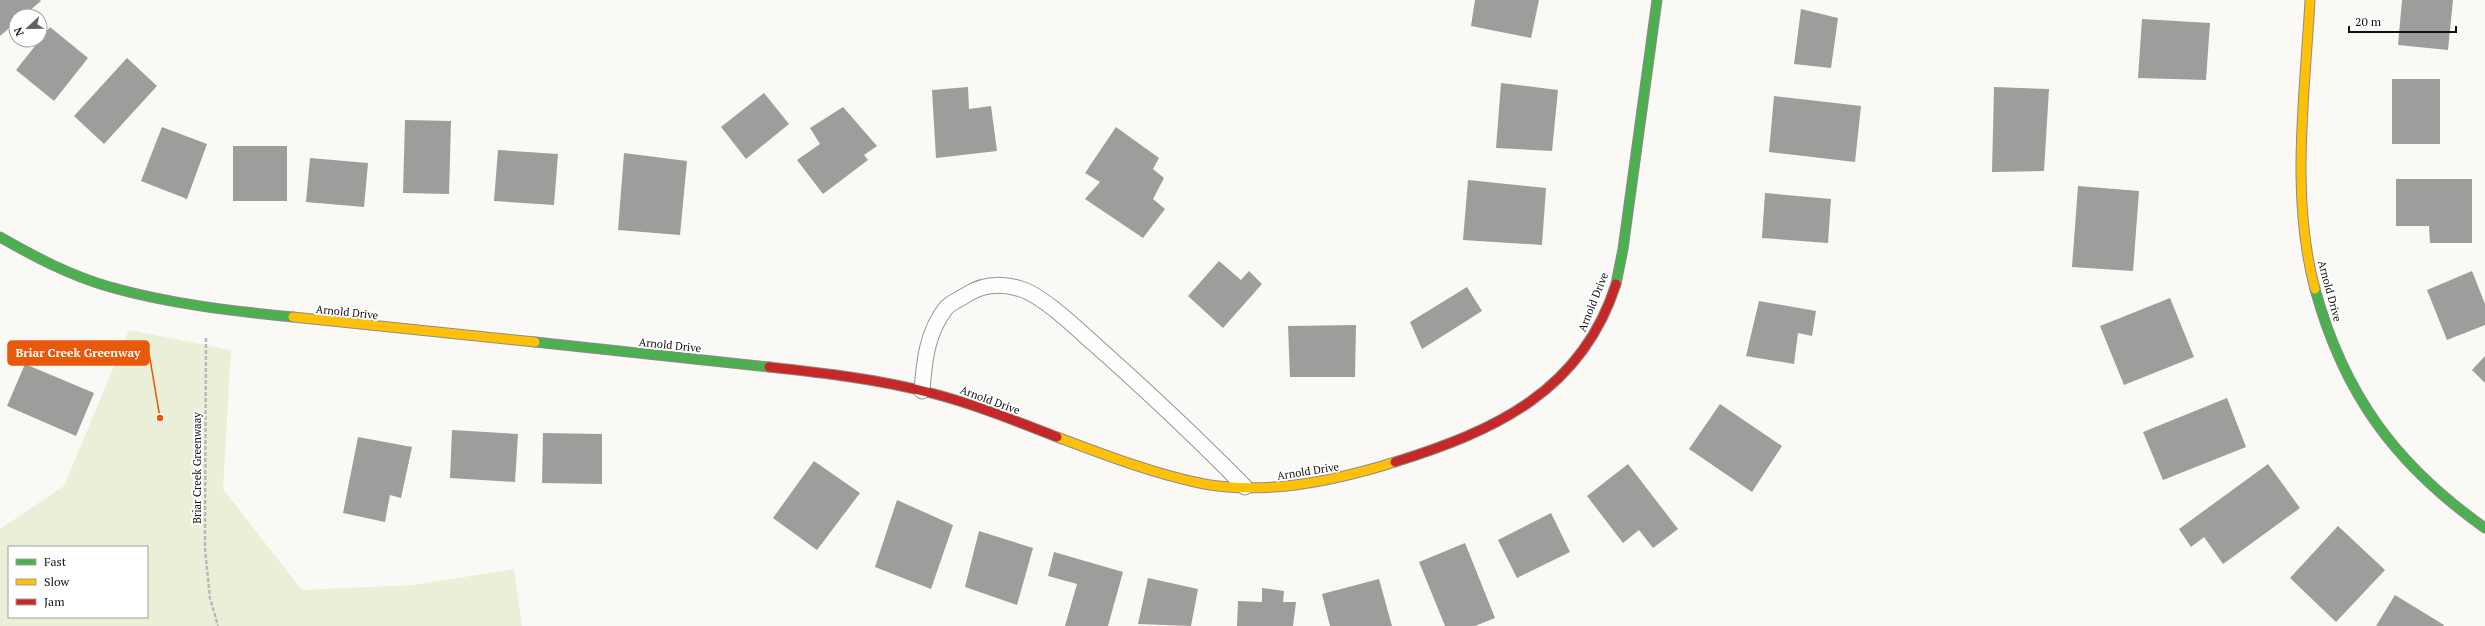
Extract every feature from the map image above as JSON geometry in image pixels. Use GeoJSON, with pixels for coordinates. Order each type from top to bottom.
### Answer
{"type":"FeatureCollection","features":[{"type":"Feature","properties":{"kind":"street","name":"Arnold Drive"},"geometry":{"type":"LineString","coordinates":[[0,237],[45,262],[110,287],[208,308],[837,374],[879,380],[961,401],[1061,439],[1177,478],[1214,486],[1271,489],[1322,482],[1351,476],[1433,450],[1474,433],[1533,401],[1559,380],[1585,349],[1598,328],[1616,283],[1657,0]]}},
{"type":"Feature","properties":{"kind":"street","name":"Arnold Drive"},"geometry":{"type":"LineString","coordinates":[[2310,0],[2302,164],[2304,214],[2313,280],[2332,344],[2346,374],[2381,432],[2424,482],[2485,528]]}},
{"type":"Feature","properties":{"kind":"lane"},"geometry":{"type":"LineString","coordinates":[[922,391],[924,361],[931,336],[946,307],[974,290],[996,285],[1022,289],[1052,308],[1103,352],[1173,415],[1245,487]]}},
{"type":"Feature","properties":{"kind":"path","name":"Briar Creek Greenwaay"},"geometry":{"type":"LineString","coordinates":[[208,308],[205,370],[205,549],[210,598],[218,626]]}},
{"type":"Feature","properties":{"kind":"green space"},"geometry":{"type":"Polygon","coordinates":[[[129,330],[231,350],[223,489],[302,590],[413,585],[514,569],[522,626],[0,626],[0,529],[64,486],[129,330]]]}},
{"type":"Feature","properties":{"kind":"building"},"geometry":{"type":"Polygon","coordinates":[[[0,0],[41,1],[33,8],[8,8],[8,29],[0,36],[0,0]]]}},
{"type":"Feature","properties":{"kind":"building"},"geometry":{"type":"Polygon","coordinates":[[[1475,0],[1539,0],[1531,38],[1471,26],[1475,0]]]}},
{"type":"Feature","properties":{"kind":"building"},"geometry":{"type":"Polygon","coordinates":[[[2402,0],[2453,0],[2448,50],[2398,45],[2402,0]]]}},
{"type":"Feature","properties":{"kind":"building"},"geometry":{"type":"Polygon","coordinates":[[[1801,9],[1838,18],[1831,68],[1794,64],[1801,9]]]}},
{"type":"Feature","properties":{"kind":"building"},"geometry":{"type":"Polygon","coordinates":[[[2142,19],[2210,23],[2206,80],[2138,78],[2142,19]]]}},
{"type":"Feature","properties":{"kind":"building"},"geometry":{"type":"Polygon","coordinates":[[[50,27],[88,58],[54,101],[16,70],[33,48],[48,48],[48,30],[50,27]]]}},
{"type":"Feature","properties":{"kind":"building"},"geometry":{"type":"Polygon","coordinates":[[[127,58],[157,86],[104,144],[74,116],[127,58]]]}},
{"type":"Feature","properties":{"kind":"building"},"geometry":{"type":"Polygon","coordinates":[[[2392,79],[2440,79],[2440,144],[2392,144],[2392,79]]]}},
{"type":"Feature","properties":{"kind":"building"},"geometry":{"type":"Polygon","coordinates":[[[1501,83],[1558,90],[1552,151],[1496,148],[1501,83]]]}},
{"type":"Feature","properties":{"kind":"building"},"geometry":{"type":"Polygon","coordinates":[[[968,87],[969,109],[991,106],[997,151],[936,158],[932,90],[968,87]]]}},
{"type":"Feature","properties":{"kind":"building"},"geometry":{"type":"Polygon","coordinates":[[[1994,87],[2049,89],[2044,171],[1992,172],[1994,87]]]}},
{"type":"Feature","properties":{"kind":"building"},"geometry":{"type":"Polygon","coordinates":[[[764,93],[789,124],[746,159],[721,127],[764,93]]]}},
{"type":"Feature","properties":{"kind":"building"},"geometry":{"type":"Polygon","coordinates":[[[1774,96],[1861,106],[1855,162],[1769,152],[1774,96]]]}},
{"type":"Feature","properties":{"kind":"building"},"geometry":{"type":"Polygon","coordinates":[[[843,107],[877,146],[864,155],[868,160],[823,194],[797,160],[820,144],[810,128],[843,107]]]}},
{"type":"Feature","properties":{"kind":"building"},"geometry":{"type":"Polygon","coordinates":[[[405,120],[451,121],[449,194],[403,193],[405,120]]]}},
{"type":"Feature","properties":{"kind":"building"},"geometry":{"type":"Polygon","coordinates":[[[162,127],[207,144],[187,199],[141,181],[162,127]]]}},
{"type":"Feature","properties":{"kind":"building"},"geometry":{"type":"Polygon","coordinates":[[[1116,127],[1159,158],[1153,169],[1164,178],[1153,199],[1165,209],[1143,238],[1085,199],[1100,182],[1085,173],[1116,127]]]}},
{"type":"Feature","properties":{"kind":"building"},"geometry":{"type":"Polygon","coordinates":[[[233,146],[287,146],[287,201],[233,201],[233,146]]]}},
{"type":"Feature","properties":{"kind":"building"},"geometry":{"type":"Polygon","coordinates":[[[498,150],[558,154],[554,205],[494,201],[498,150]]]}},
{"type":"Feature","properties":{"kind":"building"},"geometry":{"type":"Polygon","coordinates":[[[624,153],[687,161],[680,235],[618,230],[624,153]]]}},
{"type":"Feature","properties":{"kind":"building"},"geometry":{"type":"Polygon","coordinates":[[[310,158],[368,163],[364,207],[306,202],[310,158]]]}},
{"type":"Feature","properties":{"kind":"building"},"geometry":{"type":"Polygon","coordinates":[[[2396,179],[2472,179],[2472,243],[2430,243],[2429,226],[2396,226],[2396,179]]]}},
{"type":"Feature","properties":{"kind":"building"},"geometry":{"type":"Polygon","coordinates":[[[1468,180],[1546,188],[1542,245],[1463,240],[1468,180]]]}},
{"type":"Feature","properties":{"kind":"building"},"geometry":{"type":"Polygon","coordinates":[[[2078,186],[2139,191],[2133,271],[2072,267],[2078,186]]]}},
{"type":"Feature","properties":{"kind":"building"},"geometry":{"type":"Polygon","coordinates":[[[1765,193],[1831,199],[1828,243],[1762,238],[1765,193]]]}},
{"type":"Feature","properties":{"kind":"building"},"geometry":{"type":"Polygon","coordinates":[[[1219,261],[1241,280],[1249,271],[1262,284],[1223,328],[1188,296],[1219,261]]]}},
{"type":"Feature","properties":{"kind":"building"},"geometry":{"type":"Polygon","coordinates":[[[2472,271],[2485,304],[2485,325],[2447,340],[2427,290],[2472,271]]]}},
{"type":"Feature","properties":{"kind":"building"},"geometry":{"type":"Polygon","coordinates":[[[1467,287],[1482,311],[1422,349],[1410,322],[1467,287]]]}},
{"type":"Feature","properties":{"kind":"building"},"geometry":{"type":"Polygon","coordinates":[[[2170,298],[2194,357],[2124,385],[2100,326],[2170,298]]]}},
{"type":"Feature","properties":{"kind":"building"},"geometry":{"type":"Polygon","coordinates":[[[1759,301],[1816,311],[1812,336],[1798,333],[1794,364],[1746,356],[1759,301]]]}},
{"type":"Feature","properties":{"kind":"building"},"geometry":{"type":"Polygon","coordinates":[[[1356,325],[1355,377],[1290,377],[1288,326],[1356,325]]]}},
{"type":"Feature","properties":{"kind":"building"},"geometry":{"type":"Polygon","coordinates":[[[2485,356],[2485,383],[2472,370],[2485,356]]]}},
{"type":"Feature","properties":{"kind":"building"},"geometry":{"type":"Polygon","coordinates":[[[25,364],[94,393],[76,436],[7,406],[25,364]]]}},
{"type":"Feature","properties":{"kind":"building"},"geometry":{"type":"Polygon","coordinates":[[[2227,398],[2246,447],[2163,480],[2143,432],[2227,398]]]}},
{"type":"Feature","properties":{"kind":"building"},"geometry":{"type":"Polygon","coordinates":[[[1720,404],[1782,446],[1752,492],[1689,449],[1720,404]]]}},
{"type":"Feature","properties":{"kind":"building"},"geometry":{"type":"Polygon","coordinates":[[[452,430],[518,434],[515,482],[450,478],[452,430]]]}},
{"type":"Feature","properties":{"kind":"building"},"geometry":{"type":"Polygon","coordinates":[[[543,433],[602,434],[602,484],[542,483],[543,433]]]}},
{"type":"Feature","properties":{"kind":"building"},"geometry":{"type":"Polygon","coordinates":[[[358,437],[412,447],[401,498],[390,495],[385,522],[343,513],[358,437]]]}},
{"type":"Feature","properties":{"kind":"building"},"geometry":{"type":"Polygon","coordinates":[[[814,461],[860,493],[817,550],[773,518],[814,461]]]}},
{"type":"Feature","properties":{"kind":"building"},"geometry":{"type":"Polygon","coordinates":[[[1628,464],[1678,529],[1653,548],[1639,530],[1623,543],[1587,496],[1628,464]]]}},
{"type":"Feature","properties":{"kind":"building"},"geometry":{"type":"Polygon","coordinates":[[[2268,464],[2300,508],[2223,564],[2204,537],[2191,547],[2179,529],[2268,464]]]}},
{"type":"Feature","properties":{"kind":"building"},"geometry":{"type":"Polygon","coordinates":[[[897,500],[953,525],[931,589],[875,567],[897,500]]]}},
{"type":"Feature","properties":{"kind":"building"},"geometry":{"type":"Polygon","coordinates":[[[1551,513],[1570,552],[1517,578],[1498,540],[1551,513]]]}},
{"type":"Feature","properties":{"kind":"building"},"geometry":{"type":"Polygon","coordinates":[[[2338,526],[2385,570],[2336,622],[2290,578],[2338,526]]]}},
{"type":"Feature","properties":{"kind":"building"},"geometry":{"type":"Polygon","coordinates":[[[979,531],[1033,548],[1017,605],[965,587],[979,531]]]}},
{"type":"Feature","properties":{"kind":"building"},"geometry":{"type":"Polygon","coordinates":[[[1465,543],[1495,618],[1475,626],[1445,626],[1419,562],[1465,543]]]}},
{"type":"Feature","properties":{"kind":"building"},"geometry":{"type":"Polygon","coordinates":[[[1054,552],[1123,572],[1108,626],[1065,626],[1077,584],[1048,576],[1054,552]]]}},
{"type":"Feature","properties":{"kind":"building"},"geometry":{"type":"Polygon","coordinates":[[[1148,578],[1198,589],[1191,626],[1138,624],[1148,578]]]}},
{"type":"Feature","properties":{"kind":"building"},"geometry":{"type":"Polygon","coordinates":[[[1379,579],[1392,626],[1330,626],[1322,594],[1379,579]]]}},
{"type":"Feature","properties":{"kind":"building"},"geometry":{"type":"Polygon","coordinates":[[[1262,588],[1284,591],[1283,602],[1296,602],[1293,626],[1237,626],[1238,601],[1262,602],[1262,588]]]}},
{"type":"Feature","properties":{"kind":"building"},"geometry":{"type":"Polygon","coordinates":[[[2395,595],[2444,625],[2376,626],[2395,595]]]}},
{"type":"Feature","properties":{"kind":"traffic: fast"},"geometry":{"type":"LineString","coordinates":[[1616,284],[1623,249],[1657,0]]}},
{"type":"Feature","properties":{"kind":"traffic: fast"},"geometry":{"type":"LineString","coordinates":[[0,237],[26,252],[54,265],[96,283],[110,287],[178,302],[293,317]]}},
{"type":"Feature","properties":{"kind":"traffic: fast"},"geometry":{"type":"LineString","coordinates":[[2315,289],[2327,327],[2341,362],[2358,395],[2378,425],[2400,453],[2425,479],[2453,504],[2485,528]]}},
{"type":"Feature","properties":{"kind":"traffic: fast"},"geometry":{"type":"LineString","coordinates":[[535,342],[769,367]]}},
{"type":"Feature","properties":{"kind":"traffic: slow"},"geometry":{"type":"LineString","coordinates":[[2310,0],[2301,145],[2301,182],[2307,254],[2315,289]]}},
{"type":"Feature","properties":{"kind":"traffic: slow"},"geometry":{"type":"LineString","coordinates":[[293,317],[535,342]]}},
{"type":"Feature","properties":{"kind":"traffic: slow"},"geometry":{"type":"LineString","coordinates":[[1057,437],[1130,464],[1167,475],[1204,484],[1228,487],[1252,488],[1301,484],[1348,475],[1395,462]]}},
{"type":"Feature","properties":{"kind":"traffic: jam"},"geometry":{"type":"LineString","coordinates":[[1395,462],[1432,450],[1467,436],[1500,420],[1530,402],[1558,379],[1581,353],[1601,321],[1616,284]]}},
{"type":"Feature","properties":{"kind":"traffic: jam"},"geometry":{"type":"LineString","coordinates":[[769,367],[871,380],[911,388],[947,397],[1057,437]]}},
{"type":"Feature","properties":{"kind":"place","name":"Briar Creek Greenway"},"geometry":{"type":"Point","coordinates":[160,418]}}]}
